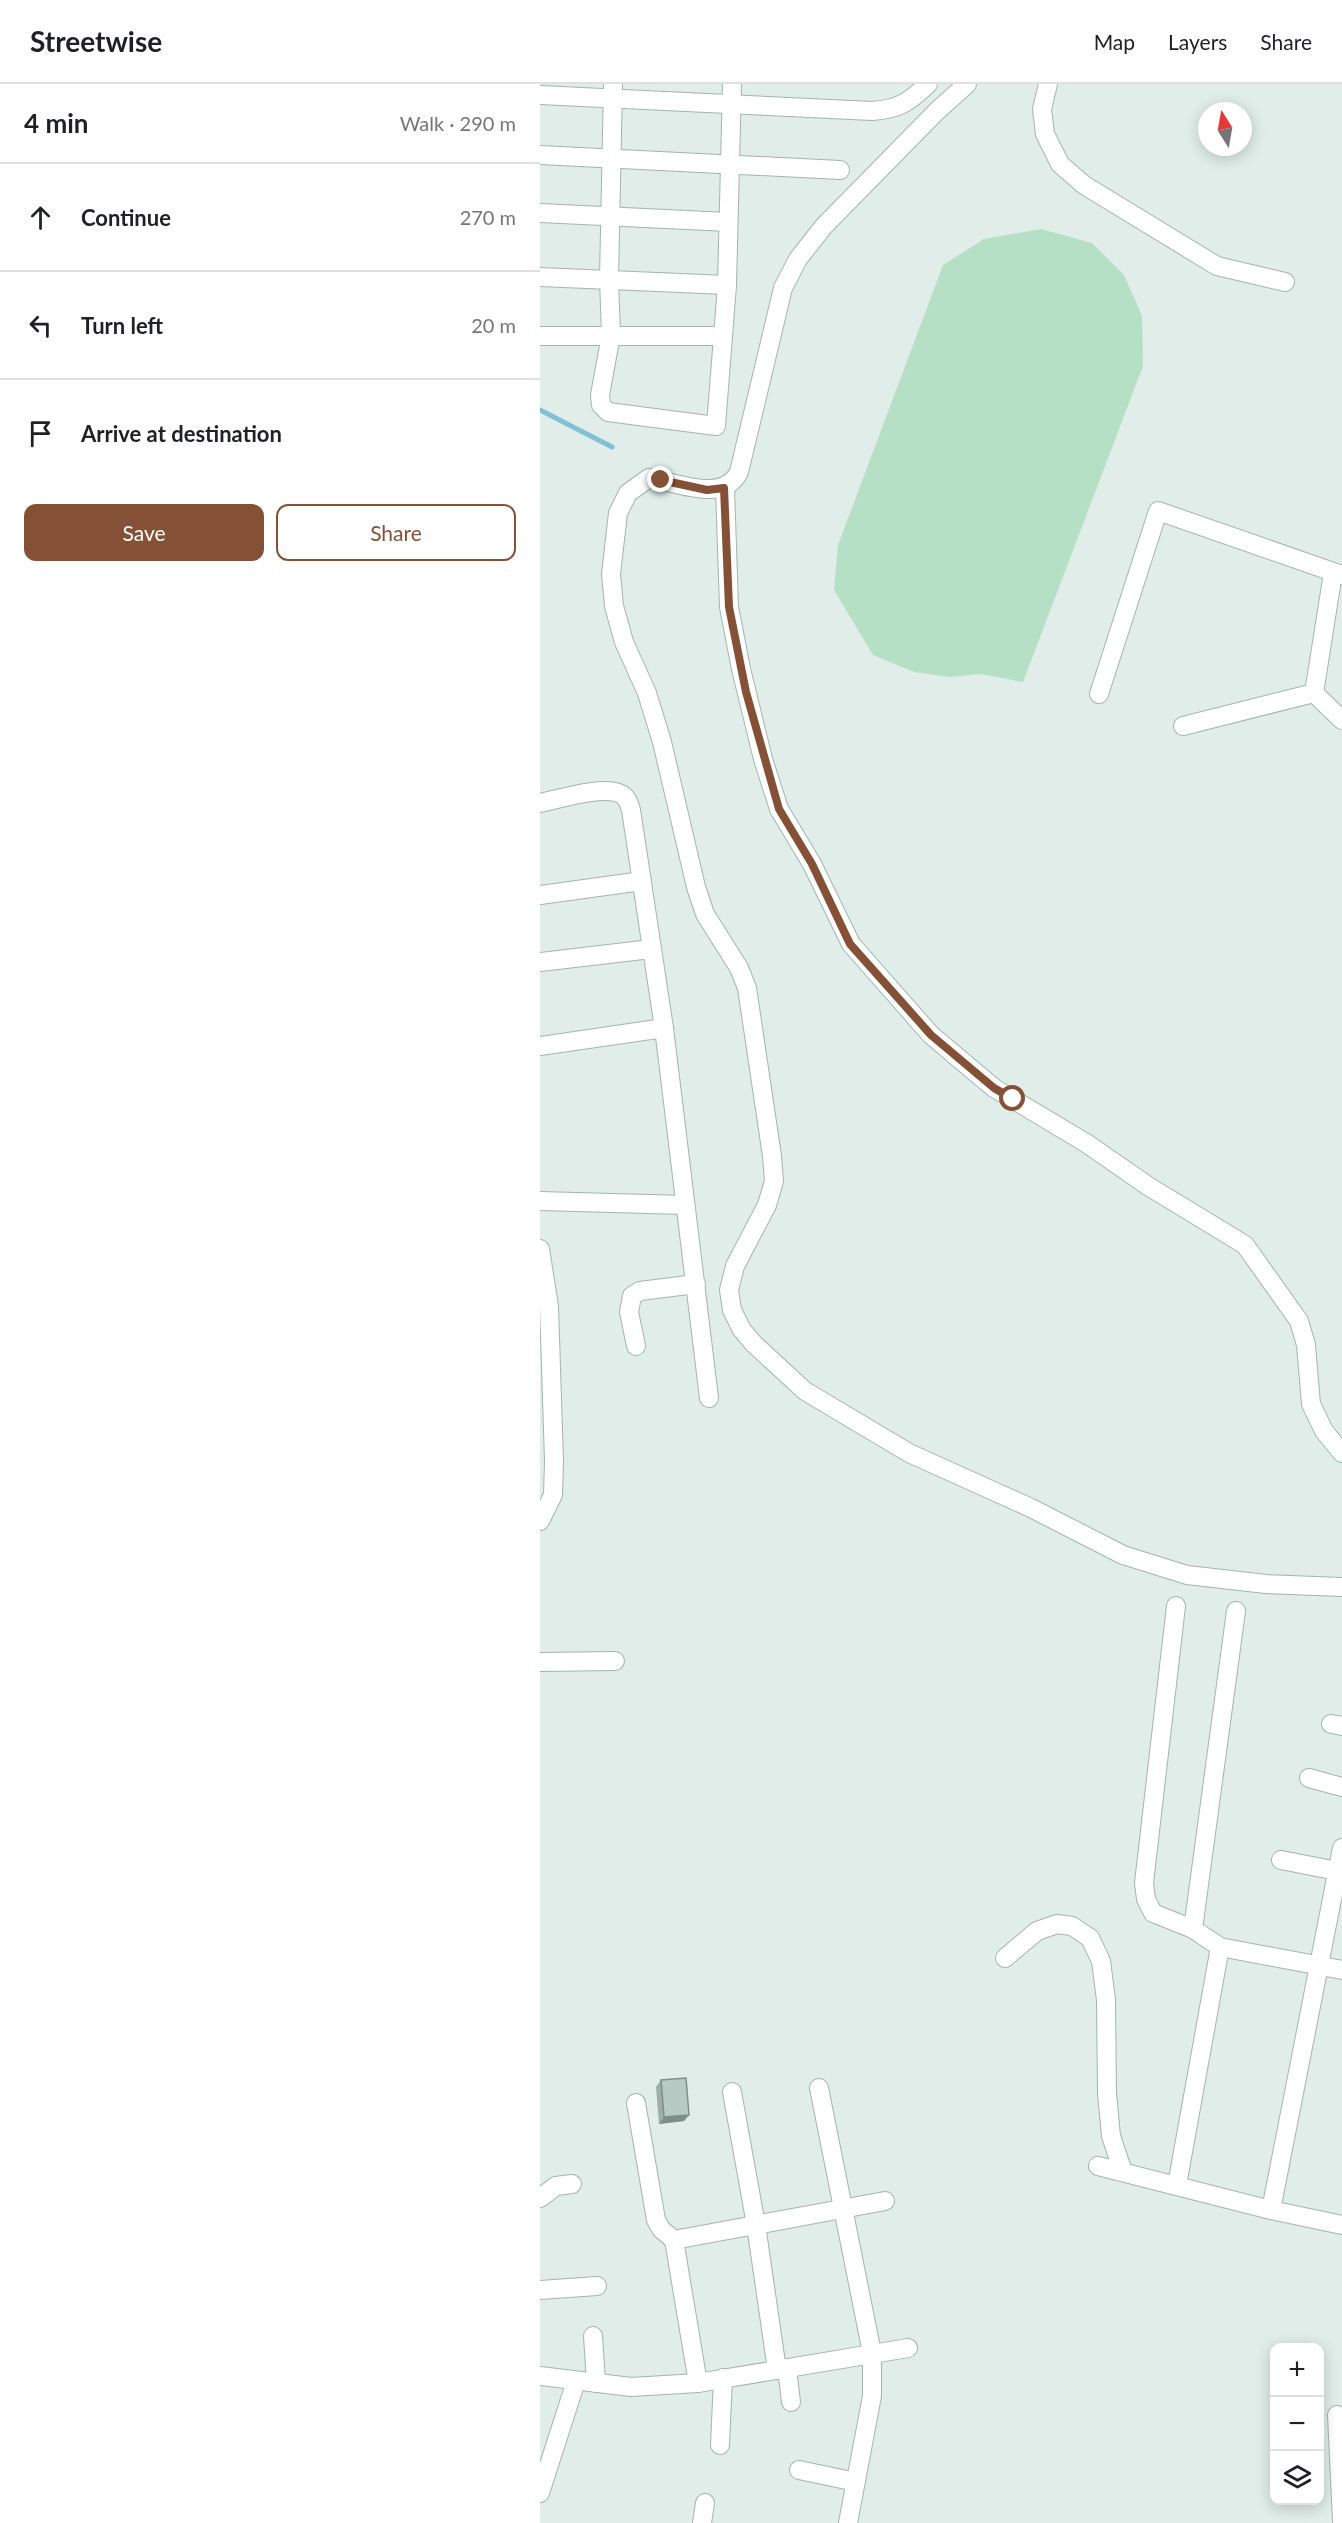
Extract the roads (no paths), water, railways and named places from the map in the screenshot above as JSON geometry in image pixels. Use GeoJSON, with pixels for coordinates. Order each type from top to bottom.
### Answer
{"type":"FeatureCollection","features":[{"type":"Feature","properties":{"kind":"street"},"geometry":{"type":"LineString","coordinates":[[613,91],[609,279],[611,334],[600,395],[601,405],[608,412],[716,426],[727,285],[732,84]]}},
{"type":"Feature","properties":{"kind":"street"},"geometry":{"type":"LineString","coordinates":[[540,95],[613,91],[732,104],[872,111],[895,109],[914,97],[928,84]]}},
{"type":"Feature","properties":{"kind":"street"},"geometry":{"type":"LineString","coordinates":[[967,84],[938,110],[824,226],[798,259],[783,288],[739,472],[734,483],[724,488],[707,490],[649,478],[628,493],[618,513],[612,546],[611,574],[614,606],[624,642],[647,693],[662,742],[690,853],[696,887],[705,914],[739,969],[747,988],[772,1156],[774,1181],[769,1197],[735,1266],[729,1290],[732,1310],[742,1330],[805,1391],[899,1447],[1031,1508],[1124,1555],[1187,1575],[1266,1584],[1342,1587]]}},
{"type":"Feature","properties":{"kind":"street"},"geometry":{"type":"LineString","coordinates":[[1047,84],[1042,109],[1045,134],[1060,164],[1084,185],[1217,266],[1285,282]]}},
{"type":"Feature","properties":{"kind":"street"},"geometry":{"type":"LineString","coordinates":[[540,155],[840,170]]}},
{"type":"Feature","properties":{"kind":"street"},"geometry":{"type":"LineString","coordinates":[[540,213],[728,222]]}},
{"type":"Feature","properties":{"kind":"street"},"geometry":{"type":"LineString","coordinates":[[540,277],[727,285]]}},
{"type":"Feature","properties":{"kind":"street"},"geometry":{"type":"LineString","coordinates":[[540,336],[611,334],[723,336]]}},
{"type":"Feature","properties":{"kind":"street"},"geometry":{"type":"LineString","coordinates":[[724,488],[729,607],[741,669],[763,759],[779,809],[812,864],[850,944],[931,1035],[994,1088],[1245,1245],[1274,1282],[1299,1321],[1306,1345],[1311,1404],[1324,1431],[1342,1453]]}},
{"type":"Feature","properties":{"kind":"street"},"geometry":{"type":"LineString","coordinates":[[1099,694],[1158,511],[1337,574],[1314,693]]}},
{"type":"Feature","properties":{"kind":"street"},"geometry":{"type":"LineString","coordinates":[[1314,693],[1342,720]]}},
{"type":"Feature","properties":{"kind":"street"},"geometry":{"type":"LineString","coordinates":[[1183,726],[1314,693]]}},
{"type":"Feature","properties":{"kind":"street"},"geometry":{"type":"LineString","coordinates":[[540,803],[597,792],[620,793],[627,799],[631,810],[664,1028],[709,1398]]}},
{"type":"Feature","properties":{"kind":"street"},"geometry":{"type":"LineString","coordinates":[[540,895],[642,881]]}},
{"type":"Feature","properties":{"kind":"street"},"geometry":{"type":"LineString","coordinates":[[540,962],[651,949]]}},
{"type":"Feature","properties":{"kind":"street"},"geometry":{"type":"LineString","coordinates":[[540,1046],[664,1028]]}},
{"type":"Feature","properties":{"kind":"street"},"geometry":{"type":"LineString","coordinates":[[540,1201],[685,1205]]}},
{"type":"Feature","properties":{"kind":"street"},"geometry":{"type":"LineString","coordinates":[[540,1249],[549,1306],[554,1461],[553,1495],[541,1519]]}},
{"type":"Feature","properties":{"kind":"street"},"geometry":{"type":"LineString","coordinates":[[636,1346],[629,1312],[632,1296],[640,1291],[696,1284]]}},
{"type":"Feature","properties":{"kind":"street"},"geometry":{"type":"LineString","coordinates":[[1176,1606],[1144,1883],[1146,1899],[1153,1913],[1193,1929],[1220,1947],[1342,1970]]}},
{"type":"Feature","properties":{"kind":"street"},"geometry":{"type":"LineString","coordinates":[[1193,1929],[1236,1611]]}},
{"type":"Feature","properties":{"kind":"street"},"geometry":{"type":"LineString","coordinates":[[540,1662],[615,1660]]}},
{"type":"Feature","properties":{"kind":"street"},"geometry":{"type":"LineString","coordinates":[[1309,1778],[1342,1787]]}},
{"type":"Feature","properties":{"kind":"street"},"geometry":{"type":"LineString","coordinates":[[1271,2210],[1340,1871],[1342,1848]]}},
{"type":"Feature","properties":{"kind":"street"},"geometry":{"type":"LineString","coordinates":[[1281,1860],[1340,1871]]}},
{"type":"Feature","properties":{"kind":"street"},"geometry":{"type":"LineString","coordinates":[[1005,1958],[1037,1931],[1056,1924],[1072,1926],[1090,1938],[1101,1961],[1106,2000],[1107,2093],[1111,2136],[1123,2172]]}},
{"type":"Feature","properties":{"kind":"street"},"geometry":{"type":"LineString","coordinates":[[1177,2185],[1220,1947]]}},
{"type":"Feature","properties":{"kind":"street"},"geometry":{"type":"LineString","coordinates":[[819,2088],[872,2353],[872,2396],[848,2523]]}},
{"type":"Feature","properties":{"kind":"street"},"geometry":{"type":"LineString","coordinates":[[732,2092],[782,2369],[791,2402]]}},
{"type":"Feature","properties":{"kind":"street"},"geometry":{"type":"LineString","coordinates":[[636,2103],[656,2220],[661,2229],[674,2240],[698,2383]]}},
{"type":"Feature","properties":{"kind":"street"},"geometry":{"type":"LineString","coordinates":[[1098,2166],[1271,2210],[1342,2225]]}},
{"type":"Feature","properties":{"kind":"street"},"geometry":{"type":"LineString","coordinates":[[540,2198],[556,2186],[572,2184]]}},
{"type":"Feature","properties":{"kind":"street"},"geometry":{"type":"LineString","coordinates":[[674,2240],[885,2200]]}},
{"type":"Feature","properties":{"kind":"street"},"geometry":{"type":"LineString","coordinates":[[540,2290],[597,2286]]}},
{"type":"Feature","properties":{"kind":"street"},"geometry":{"type":"LineString","coordinates":[[593,2336],[596,2383]]}},
{"type":"Feature","properties":{"kind":"street"},"geometry":{"type":"LineString","coordinates":[[540,2376],[631,2387],[698,2383],[908,2348]]}},
{"type":"Feature","properties":{"kind":"street"},"geometry":{"type":"LineString","coordinates":[[720,2445],[723,2378]]}},
{"type":"Feature","properties":{"kind":"street"},"geometry":{"type":"LineString","coordinates":[[540,2493],[576,2380]]}},
{"type":"Feature","properties":{"kind":"street"},"geometry":{"type":"LineString","coordinates":[[1336,2415],[1342,2521]]}},
{"type":"Feature","properties":{"kind":"street"},"geometry":{"type":"LineString","coordinates":[[799,2470],[856,2481]]}},
{"type":"Feature","properties":{"kind":"street"},"geometry":{"type":"LineString","coordinates":[[702,2523],[705,2503]]}},
{"type":"Feature","properties":{"kind":"waterway"},"geometry":{"type":"LineString","coordinates":[[540,410],[612,447]]}}]}
